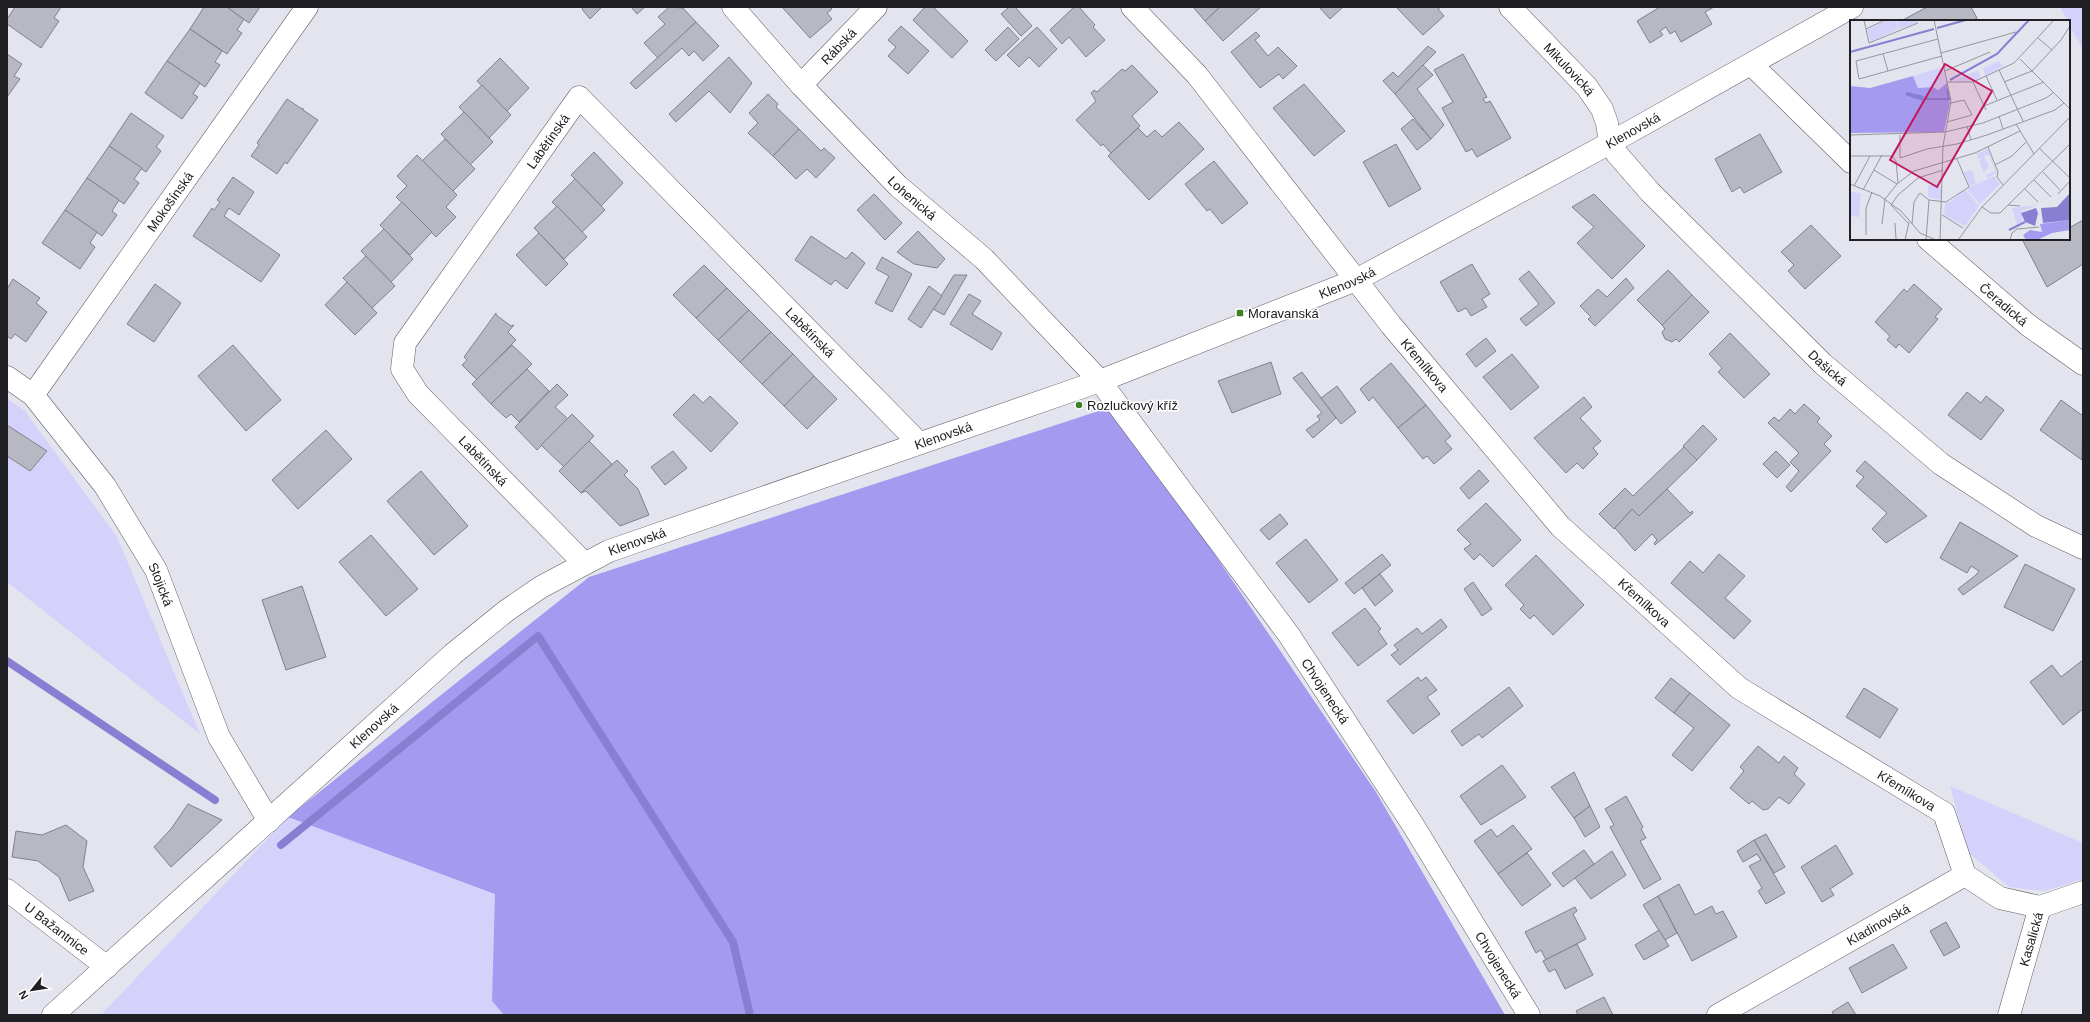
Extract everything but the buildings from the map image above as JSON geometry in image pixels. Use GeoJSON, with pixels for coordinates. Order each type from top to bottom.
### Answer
{"type":"FeatureCollection","features":[{"type":"Feature","properties":{"kind":"street","name":"Mokošínská"},"geometry":{"type":"LineString","coordinates":[[33,395],[307,7]]}},
{"type":"Feature","properties":{"kind":"street","name":"Lohenická"},"geometry":{"type":"LineString","coordinates":[[733,7],[801,85],[898,186],[984,259],[1100,381]]}},
{"type":"Feature","properties":{"kind":"street","name":"Rábská"},"geometry":{"type":"LineString","coordinates":[[801,85],[876,7]]}},
{"type":"Feature","properties":{"kind":"street"},"geometry":{"type":"LineString","coordinates":[[1132,7],[1197,75],[1356,280]]}},
{"type":"Feature","properties":{"kind":"street","name":"Mikulovická"},"geometry":{"type":"LineString","coordinates":[[1510,7],[1587,87],[1602,109],[1607,122],[1610,143]]}},
{"type":"Feature","properties":{"kind":"street","name":"Klenovská"},"geometry":{"type":"LineString","coordinates":[[53,1015],[453,654],[488,625],[541,587],[609,551],[1100,381],[1356,280],[1610,143],[1852,7]]}},
{"type":"Feature","properties":{"kind":"street"},"geometry":{"type":"LineString","coordinates":[[1752,64],[1850,161]]}},
{"type":"Feature","properties":{"kind":"street","name":"Labětínská"},"geometry":{"type":"LineString","coordinates":[[584,563],[418,394],[402,369],[405,343],[579,97],[919,444]]}},
{"type":"Feature","properties":{"kind":"street","name":"Dašická"},"geometry":{"type":"LineString","coordinates":[[1610,143],[1617,154],[1650,192],[1823,364],[1941,464],[2036,526],[2083,548]]}},
{"type":"Feature","properties":{"kind":"street","name":"Čeradická"},"geometry":{"type":"LineString","coordinates":[[1929,240],[2028,326],[2083,364]]}},
{"type":"Feature","properties":{"kind":"street","name":"Křemílkova"},"geometry":{"type":"LineString","coordinates":[[1356,280],[1391,325],[1560,526],[1739,688],[1944,813],[1965,875]]}},
{"type":"Feature","properties":{"kind":"street","name":"Stojická"},"geometry":{"type":"LineString","coordinates":[[7,377],[33,395],[105,486],[156,570],[219,737],[269,820]]}},
{"type":"Feature","properties":{"kind":"street","name":"Chvojenecká"},"geometry":{"type":"LineString","coordinates":[[1100,381],[1289,635],[1413,825],[1529,1015]]}},
{"type":"Feature","properties":{"kind":"street"},"geometry":{"type":"LineString","coordinates":[[1965,875],[2000,898],[2040,907]]}},
{"type":"Feature","properties":{"kind":"street","name":"Kladinovská"},"geometry":{"type":"LineString","coordinates":[[1718,1015],[1965,875]]}},
{"type":"Feature","properties":{"kind":"street","name":"U Bažantnice"},"geometry":{"type":"LineString","coordinates":[[7,890],[107,967]]}},
{"type":"Feature","properties":{"kind":"street","name":"Kasalická"},"geometry":{"type":"LineString","coordinates":[[2009,1015],[2040,907],[2083,892]]}},
{"type":"Feature","properties":{"kind":"shaded area"},"geometry":{"type":"Polygon","coordinates":[[[2060,7],[2083,7],[2083,50],[2070,26],[2070,20],[2067,20],[2060,7]]]}},
{"type":"Feature","properties":{"kind":"shaded area"},"geometry":{"type":"Polygon","coordinates":[[[7,399],[24,410],[117,537],[200,734],[7,582],[7,399]]]}},
{"type":"Feature","properties":{"kind":"shaded area"},"geometry":{"type":"Polygon","coordinates":[[[1114,406],[1376,792],[1505,1015],[504,1015],[492,1001],[495,894],[288,817],[589,577],[1114,406]]]}},
{"type":"Feature","properties":{"kind":"shaded area"},"geometry":{"type":"Polygon","coordinates":[[[1950,786],[2083,843],[2083,879],[2045,891],[2009,887],[1968,852],[1950,786]]]}},
{"type":"Feature","properties":{"kind":"shaded area"},"geometry":{"type":"Polygon","coordinates":[[[288,817],[496,894],[492,1001],[504,1015],[101,1015],[288,817]]]}},
{"type":"Feature","properties":{"kind":"waterway"},"geometry":{"type":"LineString","coordinates":[[281,845],[538,636],[733,942],[750,1015]]}},
{"type":"Feature","properties":{"kind":"waterway"},"geometry":{"type":"LineString","coordinates":[[7,661],[215,800]]}},
{"type":"Feature","properties":{"kind":"place","name":"Moravanská"},"geometry":{"type":"Point","coordinates":[1240,313]}},
{"type":"Feature","properties":{"kind":"place","name":"Rozlučkový kříž"},"geometry":{"type":"Point","coordinates":[1079,405]}}]}
